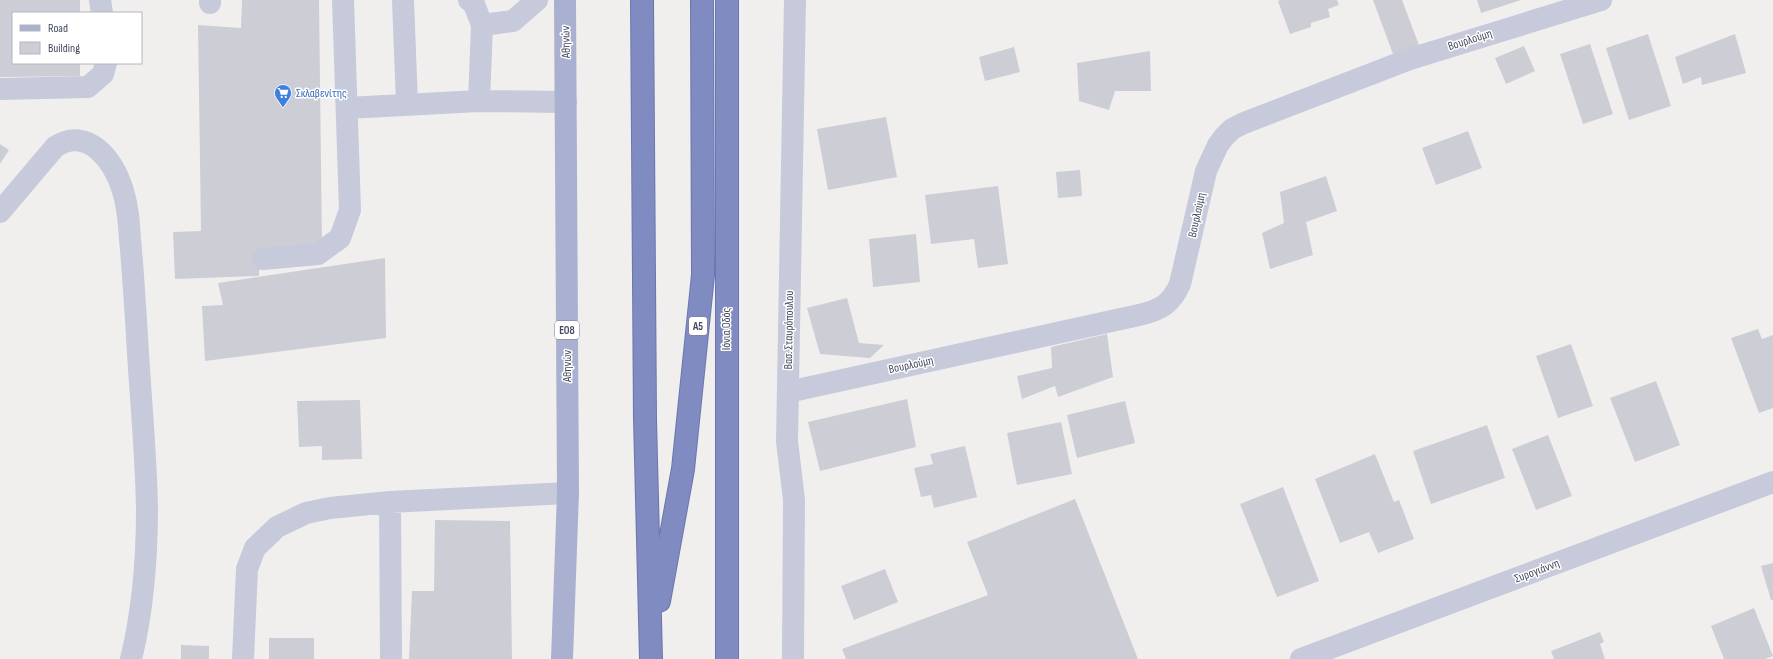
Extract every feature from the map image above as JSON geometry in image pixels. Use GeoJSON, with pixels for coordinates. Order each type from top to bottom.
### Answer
{"type":"FeatureCollection","features":[{"type":"Feature","properties":{"kind":"highway","name":"Α5"},"geometry":{"type":"LineString","coordinates":[[642,0],[645,419],[651,653]]}},
{"type":"Feature","properties":{"kind":"highway","name":"Α5"},"geometry":{"type":"LineString","coordinates":[[651,653],[683,469],[702,275],[702,0]]}},
{"type":"Feature","properties":{"kind":"highway","name":"Ιόνια Οδός"},"geometry":{"type":"LineString","coordinates":[[727,0],[727,659]]}},
{"type":"Feature","properties":{"kind":"main road","name":"Αθηνών"},"geometry":{"type":"LineString","coordinates":[[562,659],[568,493],[565,0]]}},
{"type":"Feature","properties":{"kind":"street"},"geometry":{"type":"LineString","coordinates":[[100,0],[102,12]]}},
{"type":"Feature","properties":{"kind":"street"},"geometry":{"type":"LineString","coordinates":[[263,259],[318,254],[340,238],[350,210],[343,0]]}},
{"type":"Feature","properties":{"kind":"street"},"geometry":{"type":"LineString","coordinates":[[404,0],[407,104]]}},
{"type":"Feature","properties":{"kind":"street"},"geometry":{"type":"LineString","coordinates":[[469,0],[474,4],[482,25],[479,101]]}},
{"type":"Feature","properties":{"kind":"street"},"geometry":{"type":"LineString","coordinates":[[482,25],[513,21],[537,0]]}},
{"type":"Feature","properties":{"kind":"street","name":"Βασ. Σταυρόπουλου"},"geometry":{"type":"LineString","coordinates":[[793,659],[794,500],[787,441],[794,0]]}},
{"type":"Feature","properties":{"kind":"street","name":"Βουρλούμη"},"geometry":{"type":"LineString","coordinates":[[788,392],[1139,315],[1164,306],[1173,298],[1180,284],[1206,171],[1211,158],[1218,145],[1232,130],[1267,114],[1410,59],[1601,0]]}},
{"type":"Feature","properties":{"kind":"street"},"geometry":{"type":"LineString","coordinates":[[0,89],[88,88],[103,74],[106,64]]}},
{"type":"Feature","properties":{"kind":"street"},"geometry":{"type":"LineString","coordinates":[[347,108],[479,101],[566,102]]}},
{"type":"Feature","properties":{"kind":"street"},"geometry":{"type":"LineString","coordinates":[[0,212],[55,147],[62,142],[72,139],[90,143],[99,151],[115,172],[123,191],[127,210],[134,280],[147,509],[147,538],[140,606],[131,659]]}},
{"type":"Feature","properties":{"kind":"street","name":"Συρογιάννη"},"geometry":{"type":"LineString","coordinates":[[1301,659],[1773,482]]}},
{"type":"Feature","properties":{"kind":"street"},"geometry":{"type":"LineString","coordinates":[[243,659],[247,569],[255,548],[277,527],[306,513],[330,508],[390,502],[568,493]]}},
{"type":"Feature","properties":{"kind":"street"},"geometry":{"type":"LineString","coordinates":[[390,502],[391,659]]}},
{"type":"Feature","properties":{"kind":"building"},"geometry":{"type":"Polygon","coordinates":[[[0,0],[80,0],[80,12],[12,12],[12,64],[80,64],[80,76],[0,77],[0,0]]]}},
{"type":"Feature","properties":{"kind":"building"},"geometry":{"type":"Polygon","coordinates":[[[242,0],[319,0],[322,246],[259,253],[259,276],[175,279],[173,232],[201,231],[198,25],[241,28],[242,0]]]}},
{"type":"Feature","properties":{"kind":"building"},"geometry":{"type":"Polygon","coordinates":[[[1337,0],[1339,5],[1328,9],[1330,17],[1311,23],[1311,27],[1290,34],[1278,1],[1337,0]]]}},
{"type":"Feature","properties":{"kind":"building"},"geometry":{"type":"Polygon","coordinates":[[[1373,0],[1402,0],[1419,45],[1393,54],[1373,0]]]}},
{"type":"Feature","properties":{"kind":"building"},"geometry":{"type":"Polygon","coordinates":[[[1477,0],[1521,0],[1481,13],[1477,0]]]}},
{"type":"Feature","properties":{"kind":"building"},"geometry":{"type":"Polygon","coordinates":[[[1648,34],[1671,106],[1629,120],[1606,48],[1648,34]]]}},
{"type":"Feature","properties":{"kind":"building"},"geometry":{"type":"Polygon","coordinates":[[[1735,34],[1746,73],[1702,85],[1701,77],[1683,84],[1675,57],[1735,34]]]}},
{"type":"Feature","properties":{"kind":"building"},"geometry":{"type":"Polygon","coordinates":[[[1590,44],[1613,114],[1583,124],[1560,54],[1590,44]]]}},
{"type":"Feature","properties":{"kind":"building"},"geometry":{"type":"Polygon","coordinates":[[[1524,46],[1535,71],[1506,84],[1495,58],[1524,46]]]}},
{"type":"Feature","properties":{"kind":"building"},"geometry":{"type":"Polygon","coordinates":[[[1014,47],[1020,72],[985,81],[979,57],[1014,47]]]}},
{"type":"Feature","properties":{"kind":"building"},"geometry":{"type":"Polygon","coordinates":[[[1150,51],[1151,91],[1115,91],[1109,110],[1079,101],[1077,63],[1150,51]]]}},
{"type":"Feature","properties":{"kind":"building"},"geometry":{"type":"Polygon","coordinates":[[[886,117],[897,177],[828,190],[817,129],[886,117]]]}},
{"type":"Feature","properties":{"kind":"building"},"geometry":{"type":"Polygon","coordinates":[[[1468,131],[1482,168],[1436,185],[1422,148],[1468,131]]]}},
{"type":"Feature","properties":{"kind":"building"},"geometry":{"type":"Polygon","coordinates":[[[0,144],[9,150],[0,164],[0,144]]]}},
{"type":"Feature","properties":{"kind":"building"},"geometry":{"type":"Polygon","coordinates":[[[1080,170],[1082,196],[1058,198],[1056,172],[1080,170]]]}},
{"type":"Feature","properties":{"kind":"building"},"geometry":{"type":"Polygon","coordinates":[[[1326,176],[1337,211],[1306,222],[1313,255],[1270,269],[1262,233],[1284,223],[1280,192],[1326,176]]]}},
{"type":"Feature","properties":{"kind":"building"},"geometry":{"type":"Polygon","coordinates":[[[998,186],[1008,264],[978,268],[974,239],[931,244],[925,195],[998,186]]]}},
{"type":"Feature","properties":{"kind":"building"},"geometry":{"type":"Polygon","coordinates":[[[916,234],[920,282],[873,287],[869,239],[916,234]]]}},
{"type":"Feature","properties":{"kind":"building"},"geometry":{"type":"Polygon","coordinates":[[[385,258],[386,338],[205,361],[202,306],[223,305],[218,283],[385,258]]]}},
{"type":"Feature","properties":{"kind":"building"},"geometry":{"type":"Polygon","coordinates":[[[847,298],[859,343],[884,345],[870,358],[820,354],[807,308],[847,298]]]}},
{"type":"Feature","properties":{"kind":"building"},"geometry":{"type":"Polygon","coordinates":[[[1758,329],[1762,339],[1773,335],[1773,408],[1759,413],[1731,338],[1758,329]]]}},
{"type":"Feature","properties":{"kind":"building"},"geometry":{"type":"Polygon","coordinates":[[[1107,334],[1113,377],[1058,397],[1055,386],[1022,399],[1017,376],[1052,368],[1051,347],[1107,334]]]}},
{"type":"Feature","properties":{"kind":"building"},"geometry":{"type":"Polygon","coordinates":[[[1571,344],[1593,406],[1558,418],[1536,356],[1571,344]]]}},
{"type":"Feature","properties":{"kind":"building"},"geometry":{"type":"Polygon","coordinates":[[[1656,381],[1680,445],[1635,462],[1610,398],[1656,381]]]}},
{"type":"Feature","properties":{"kind":"building"},"geometry":{"type":"Polygon","coordinates":[[[907,399],[916,447],[820,471],[808,422],[907,399]]]}},
{"type":"Feature","properties":{"kind":"building"},"geometry":{"type":"Polygon","coordinates":[[[360,400],[362,459],[322,460],[322,446],[299,447],[297,401],[360,400]]]}},
{"type":"Feature","properties":{"kind":"building"},"geometry":{"type":"Polygon","coordinates":[[[1125,401],[1135,443],[1077,458],[1067,415],[1125,401]]]}},
{"type":"Feature","properties":{"kind":"building"},"geometry":{"type":"Polygon","coordinates":[[[1061,422],[1072,474],[1017,485],[1007,433],[1061,422]]]}},
{"type":"Feature","properties":{"kind":"building"},"geometry":{"type":"Polygon","coordinates":[[[1487,425],[1505,478],[1431,504],[1413,451],[1487,425]]]}},
{"type":"Feature","properties":{"kind":"building"},"geometry":{"type":"Polygon","coordinates":[[[1548,435],[1572,496],[1536,510],[1512,449],[1548,435]]]}},
{"type":"Feature","properties":{"kind":"building"},"geometry":{"type":"Polygon","coordinates":[[[965,446],[977,497],[934,508],[931,495],[921,497],[914,468],[933,464],[930,454],[965,446]]]}},
{"type":"Feature","properties":{"kind":"building"},"geometry":{"type":"Polygon","coordinates":[[[1375,454],[1394,502],[1399,500],[1414,539],[1378,553],[1369,532],[1340,543],[1315,479],[1375,454]]]}},
{"type":"Feature","properties":{"kind":"building"},"geometry":{"type":"Polygon","coordinates":[[[1283,487],[1319,581],[1277,597],[1240,504],[1283,487]]]}},
{"type":"Feature","properties":{"kind":"building"},"geometry":{"type":"Polygon","coordinates":[[[1075,499],[1138,659],[846,659],[842,649],[988,595],[967,542],[1075,499]]]}},
{"type":"Feature","properties":{"kind":"building"},"geometry":{"type":"Polygon","coordinates":[[[435,520],[510,521],[512,659],[409,659],[412,591],[434,591],[435,520]]]}},
{"type":"Feature","properties":{"kind":"building"},"geometry":{"type":"Polygon","coordinates":[[[1773,563],[1773,600],[1771,600],[1761,566],[1773,563]]]}},
{"type":"Feature","properties":{"kind":"building"},"geometry":{"type":"Polygon","coordinates":[[[885,569],[898,602],[854,620],[841,586],[885,569]]]}},
{"type":"Feature","properties":{"kind":"building"},"geometry":{"type":"Polygon","coordinates":[[[1754,608],[1773,656],[1765,659],[1724,659],[1711,626],[1754,608]]]}},
{"type":"Feature","properties":{"kind":"building"},"geometry":{"type":"Polygon","coordinates":[[[1600,632],[1604,642],[1600,644],[1605,659],[1554,659],[1551,651],[1600,632]]]}},
{"type":"Feature","properties":{"kind":"building"},"geometry":{"type":"Polygon","coordinates":[[[269,638],[314,638],[314,659],[269,659],[269,638]]]}},
{"type":"Feature","properties":{"kind":"building"},"geometry":{"type":"Polygon","coordinates":[[[181,645],[209,646],[209,659],[181,659],[181,645]]]}},
{"type":"Feature","properties":{"kind":"place","name":"Σκλαβενίτης"},"geometry":{"type":"Point","coordinates":[283,108]}}]}
